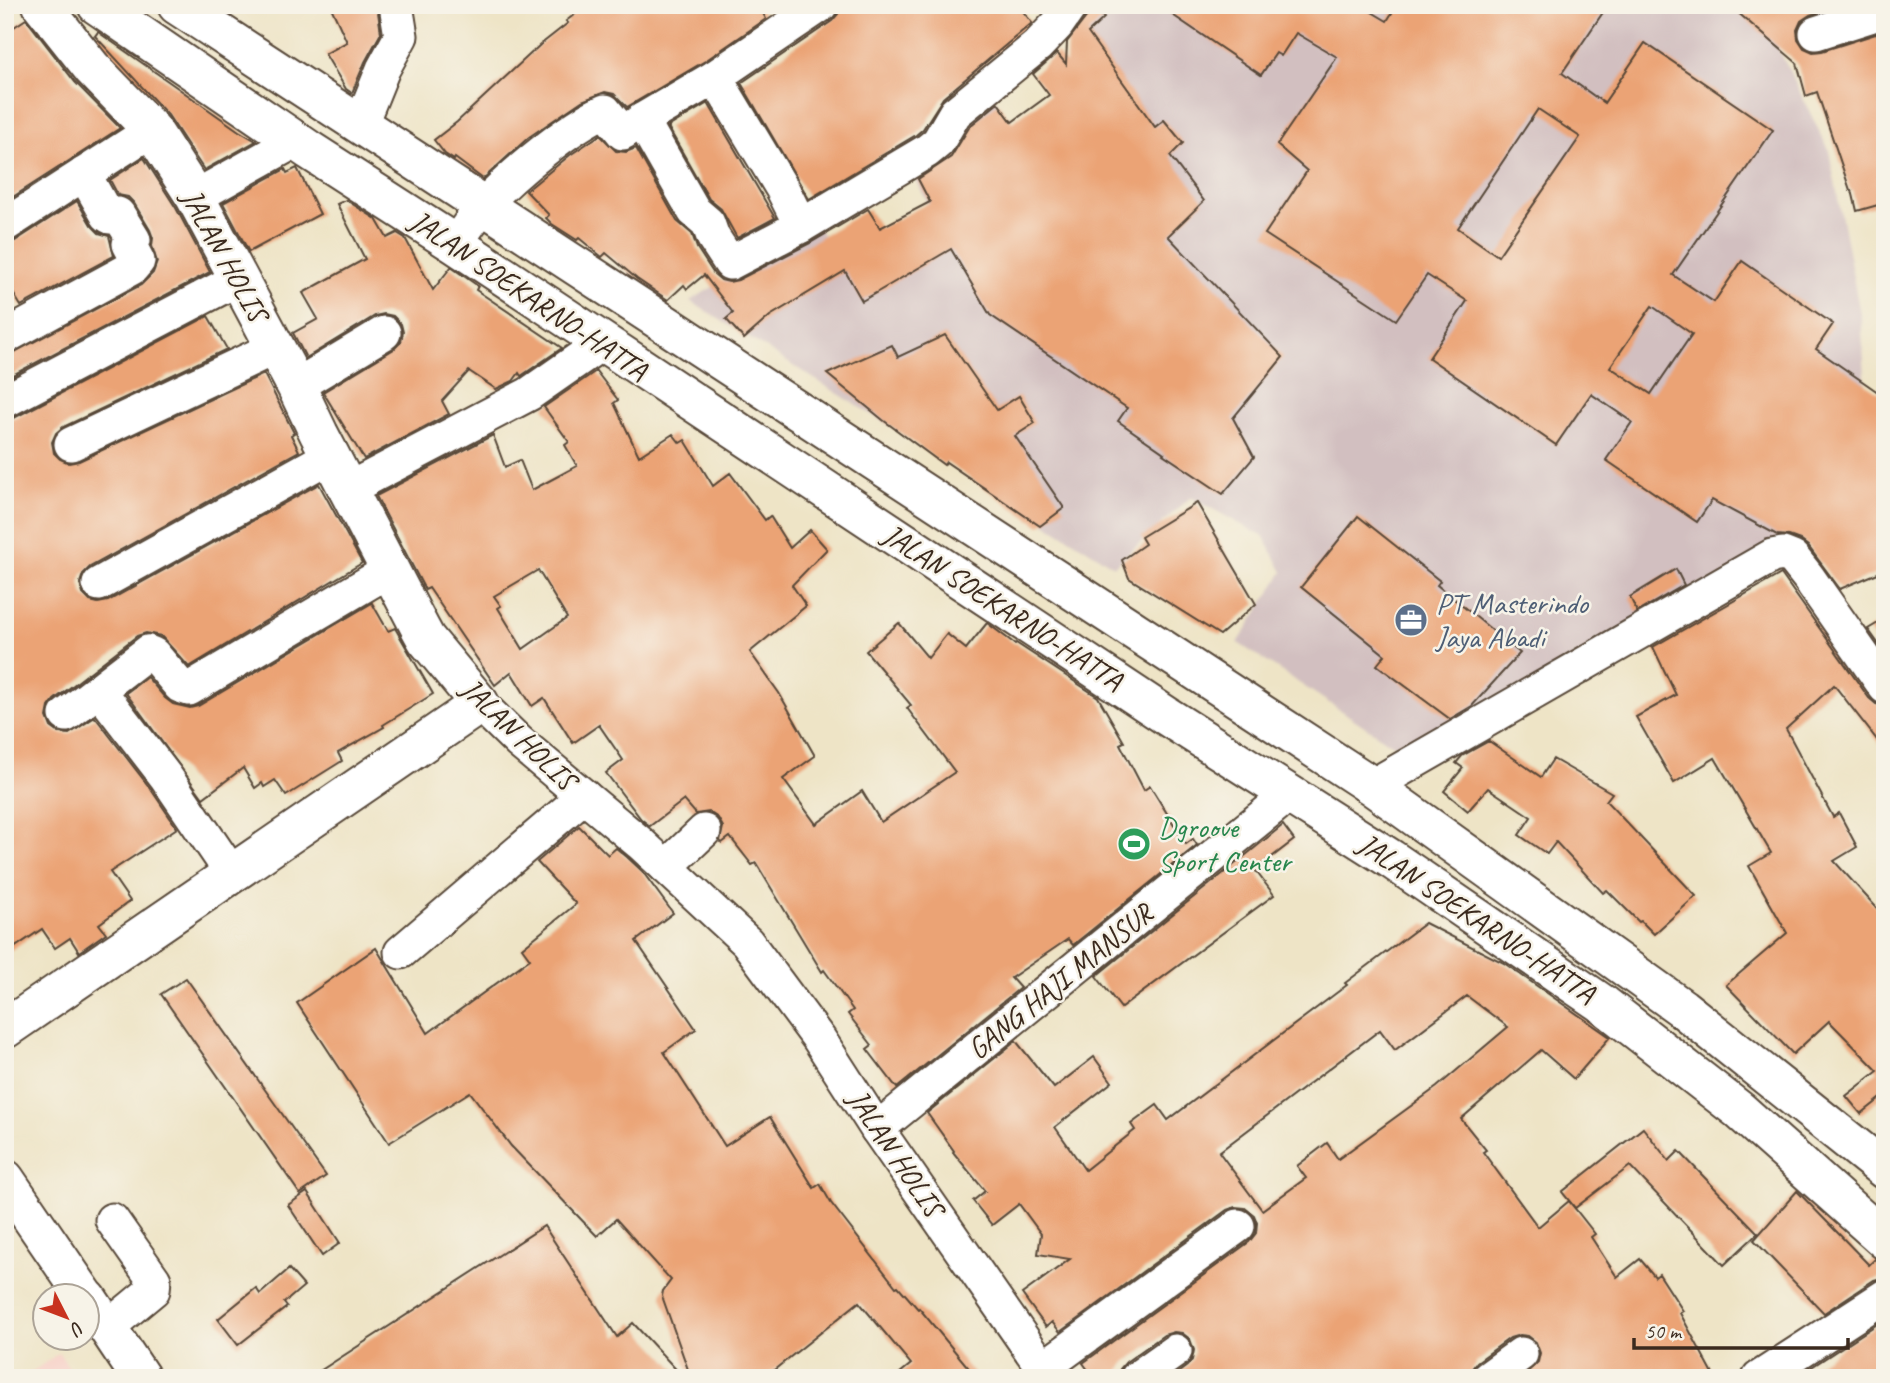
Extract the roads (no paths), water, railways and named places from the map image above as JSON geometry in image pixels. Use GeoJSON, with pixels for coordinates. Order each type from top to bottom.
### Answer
{"type":"FeatureCollection","features":[{"type":"Feature","properties":{"kind":"main road","name":"JALAN HOLIS"},"geometry":{"type":"LineString","coordinates":[[41,5],[67,20],[92,68],[152,130],[195,197],[276,347],[426,639],[480,704]]}},
{"type":"Feature","properties":{"kind":"main road","name":"JALAN SOEKARNO-HATTA"},"geometry":{"type":"LineString","coordinates":[[97,5],[295,141],[1157,709],[1391,859],[1604,1005],[1739,1110],[1885,1240]]}},
{"type":"Feature","properties":{"kind":"main road","name":"JALAN SOEKARNO-HATTA"},"geometry":{"type":"LineString","coordinates":[[177,5],[1371,786],[1682,1008],[1885,1170]]}},
{"type":"Feature","properties":{"kind":"main road"},"geometry":{"type":"LineString","coordinates":[[7,1024],[480,704]]}},
{"type":"Feature","properties":{"kind":"main road"},"geometry":{"type":"LineString","coordinates":[[5,1179],[75,1282]]}},
{"type":"Feature","properties":{"kind":"main road"},"geometry":{"type":"LineString","coordinates":[[102,1321],[141,1378]]}},
{"type":"Feature","properties":{"kind":"street"},"geometry":{"type":"LineString","coordinates":[[360,126],[383,69],[401,36],[396,5]]}},
{"type":"Feature","properties":{"kind":"street"},"geometry":{"type":"LineString","coordinates":[[455,244],[484,205],[534,160],[598,114],[605,111],[623,133],[715,77],[821,5]]}},
{"type":"Feature","properties":{"kind":"street"},"geometry":{"type":"LineString","coordinates":[[642,120],[694,211],[708,223],[713,237],[730,263],[801,226],[927,151],[938,142],[955,113],[1037,46],[1071,5]]}},
{"type":"Feature","properties":{"kind":"street"},"geometry":{"type":"LineString","coordinates":[[1816,33],[1885,11]]}},
{"type":"Feature","properties":{"kind":"street"},"geometry":{"type":"LineString","coordinates":[[715,77],[783,190],[801,226]]}},
{"type":"Feature","properties":{"kind":"street"},"geometry":{"type":"LineString","coordinates":[[5,225],[152,130]]}},
{"type":"Feature","properties":{"kind":"street"},"geometry":{"type":"LineString","coordinates":[[195,197],[295,141]]}},
{"type":"Feature","properties":{"kind":"street"},"geometry":{"type":"LineString","coordinates":[[5,337],[132,268],[138,261],[129,247],[134,240],[118,214],[110,217],[107,215],[84,174]]}},
{"type":"Feature","properties":{"kind":"street"},"geometry":{"type":"LineString","coordinates":[[5,401],[238,279]]}},
{"type":"Feature","properties":{"kind":"street"},"geometry":{"type":"LineString","coordinates":[[296,386],[384,333]]}},
{"type":"Feature","properties":{"kind":"street"},"geometry":{"type":"LineString","coordinates":[[348,489],[529,394],[602,343]]}},
{"type":"Feature","properties":{"kind":"street"},"geometry":{"type":"LineString","coordinates":[[71,444],[276,347]]}},
{"type":"Feature","properties":{"kind":"street"},"geometry":{"type":"LineString","coordinates":[[99,584],[330,456]]}},
{"type":"Feature","properties":{"kind":"street"},"geometry":{"type":"LineString","coordinates":[[1371,786],[1772,556],[1783,554],[1793,558],[1885,687]]}},
{"type":"Feature","properties":{"kind":"street"},"geometry":{"type":"LineString","coordinates":[[66,715],[148,652],[153,654],[180,686],[189,689],[390,570]]}},
{"type":"Feature","properties":{"kind":"street"},"geometry":{"type":"LineString","coordinates":[[99,690],[166,776],[232,874]]}},
{"type":"Feature","properties":{"kind":"street","name":"JALAN HOLIS"},"geometry":{"type":"LineString","coordinates":[[480,704],[519,742],[739,933],[885,1122],[1047,1373]]}},
{"type":"Feature","properties":{"kind":"street","name":"GANG HAJI MANSUR"},"geometry":{"type":"LineString","coordinates":[[885,1122],[1291,793]]}},
{"type":"Feature","properties":{"kind":"street"},"geometry":{"type":"LineString","coordinates":[[401,952],[584,796]]}},
{"type":"Feature","properties":{"kind":"street"},"geometry":{"type":"LineString","coordinates":[[666,867],[704,831]]}},
{"type":"Feature","properties":{"kind":"street"},"geometry":{"type":"LineString","coordinates":[[102,1305],[153,1290],[154,1280],[112,1220]]}},
{"type":"Feature","properties":{"kind":"street"},"geometry":{"type":"LineString","coordinates":[[1047,1373],[1238,1226]]}},
{"type":"Feature","properties":{"kind":"street"},"geometry":{"type":"LineString","coordinates":[[1759,1378],[1885,1296]]}},
{"type":"Feature","properties":{"kind":"street"},"geometry":{"type":"LineString","coordinates":[[1137,1378],[1175,1350]]}},
{"type":"Feature","properties":{"kind":"street"},"geometry":{"type":"LineString","coordinates":[[1488,1378],[1521,1354]]}},
{"type":"Feature","properties":{"kind":"place","name":"PT Masterindo Jaya Abadi"},"geometry":{"type":"Point","coordinates":[1411,620]}},
{"type":"Feature","properties":{"kind":"place","name":"Dgroove Sport Center"},"geometry":{"type":"Point","coordinates":[1134,844]}}]}
